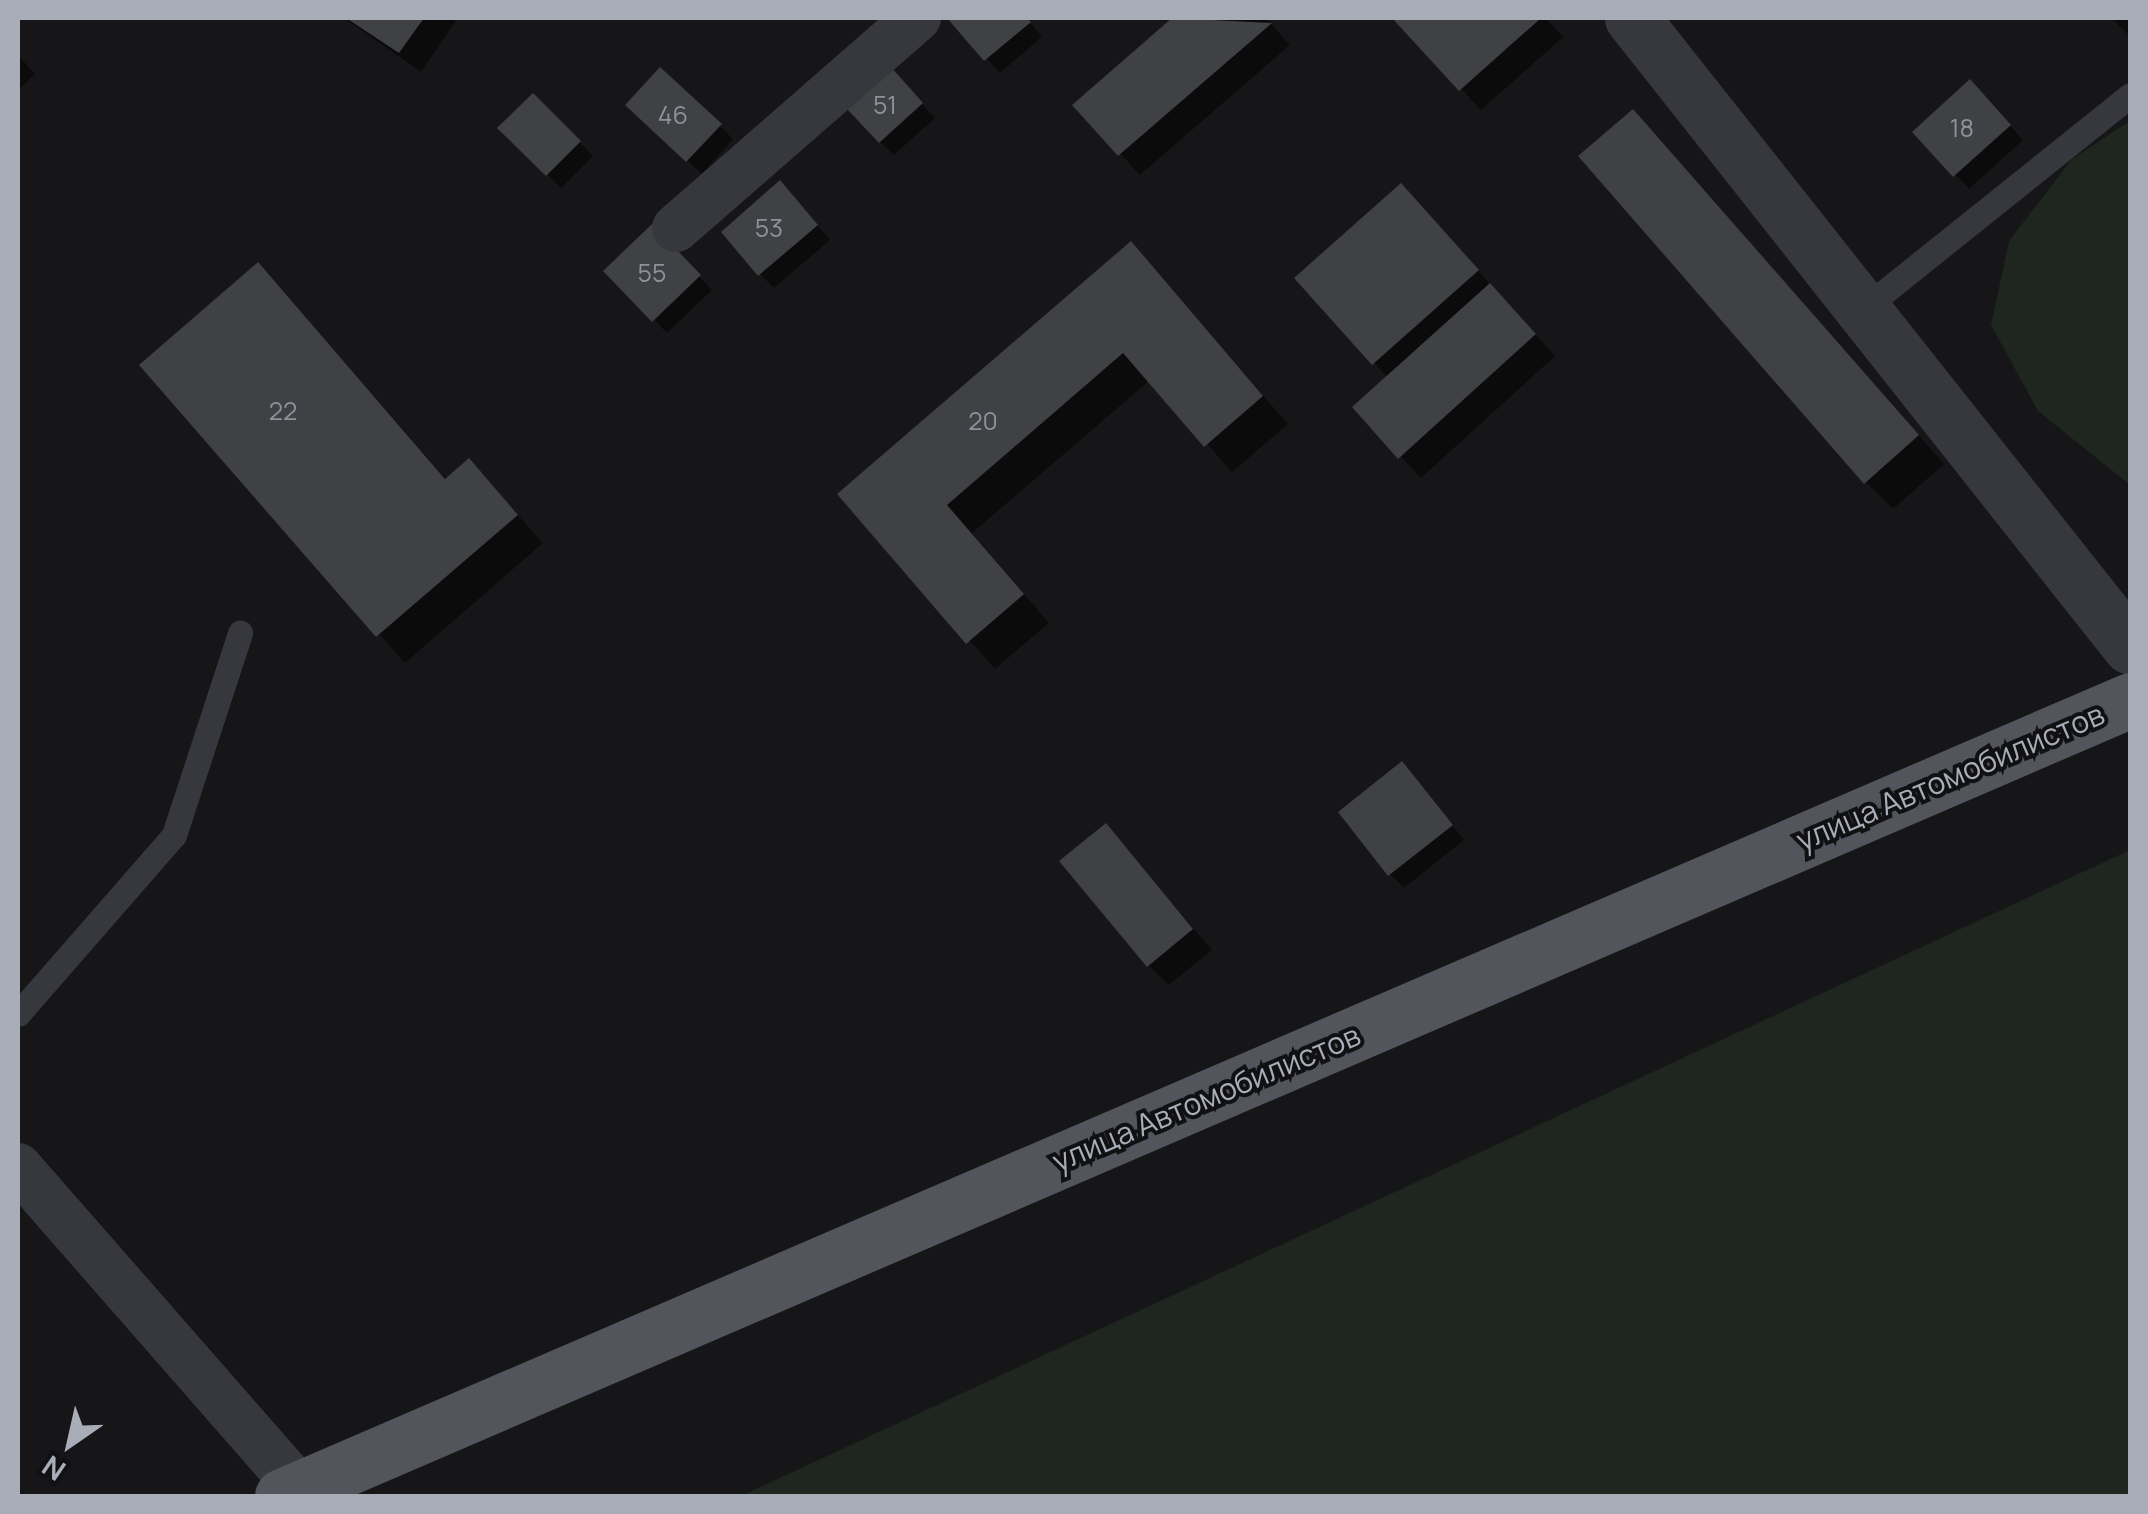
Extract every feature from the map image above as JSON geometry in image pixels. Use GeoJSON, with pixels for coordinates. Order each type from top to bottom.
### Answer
{"type":"FeatureCollection","features":[{"type":"Feature","properties":{"kind":"main road","name":"улица Автомобилистов"},"geometry":{"type":"LineString","coordinates":[[291,1492],[2130,700]]}},
{"type":"Feature","properties":{"kind":"street"},"geometry":{"type":"LineString","coordinates":[[676,228],[916,18]]}},
{"type":"Feature","properties":{"kind":"street"},"geometry":{"type":"LineString","coordinates":[[1632,18],[2130,646]]}},
{"type":"Feature","properties":{"kind":"street"},"geometry":{"type":"LineString","coordinates":[[18,1168],[291,1492]]}},
{"type":"Feature","properties":{"kind":"lane"},"geometry":{"type":"LineString","coordinates":[[1863,310],[2130,95]]}},
{"type":"Feature","properties":{"kind":"lane"},"geometry":{"type":"LineString","coordinates":[[18,1014],[174,835],[240,633]]}},
{"type":"Feature","properties":{"kind":"shaded area"},"geometry":{"type":"Polygon","coordinates":[[[2130,121],[2130,485],[2038,411],[1991,325],[2009,241],[2072,159],[2130,121]]]}},
{"type":"Feature","properties":{"kind":"shaded area"},"geometry":{"type":"Polygon","coordinates":[[[2130,850],[2130,1496],[741,1496],[2130,850]]]}},
{"type":"Feature","properties":{"kind":"building"},"geometry":{"type":"Polygon","coordinates":[[[346,18],[424,18],[399,53],[346,18]]]}},
{"type":"Feature","properties":{"kind":"building"},"geometry":{"type":"Polygon","coordinates":[[[947,18],[1027,18],[1031,22],[984,61],[947,18]]]}},
{"type":"Feature","properties":{"kind":"building"},"geometry":{"type":"Polygon","coordinates":[[[1172,18],[1272,23],[1118,156],[1072,105],[1172,18]]]}},
{"type":"Feature","properties":{"kind":"building"},"geometry":{"type":"Polygon","coordinates":[[[1392,18],[1541,18],[1459,91],[1392,18]]]}},
{"type":"Feature","properties":{"kind":"building"},"geometry":{"type":"Polygon","coordinates":[[[660,67],[722,124],[686,162],[625,105],[660,67]]]}},
{"type":"Feature","properties":{"kind":"building"},"geometry":{"type":"Polygon","coordinates":[[[891,67],[923,103],[879,143],[846,108],[891,67]]]}},
{"type":"Feature","properties":{"kind":"building"},"geometry":{"type":"Polygon","coordinates":[[[1970,79],[2011,125],[1953,177],[1912,132],[1970,79]]]}},
{"type":"Feature","properties":{"kind":"building"},"geometry":{"type":"Polygon","coordinates":[[[533,93],[581,141],[546,176],[497,128],[533,93]]]}},
{"type":"Feature","properties":{"kind":"building"},"geometry":{"type":"Polygon","coordinates":[[[1633,109],[1919,435],[1864,484],[1578,156],[1633,109]]]}},
{"type":"Feature","properties":{"kind":"building"},"geometry":{"type":"Polygon","coordinates":[[[780,180],[818,225],[758,276],[721,232],[780,180]]]}},
{"type":"Feature","properties":{"kind":"building"},"geometry":{"type":"Polygon","coordinates":[[[1401,183],[1479,270],[1372,365],[1294,278],[1401,183]]]}},
{"type":"Feature","properties":{"kind":"building"},"geometry":{"type":"Polygon","coordinates":[[[652,224],[701,275],[652,322],[603,271],[652,224]]]}},
{"type":"Feature","properties":{"kind":"building"},"geometry":{"type":"Polygon","coordinates":[[[1131,241],[1263,396],[1204,447],[1123,353],[947,505],[1024,594],[966,644],[837,494],[1131,241]]]}},
{"type":"Feature","properties":{"kind":"building"},"geometry":{"type":"Polygon","coordinates":[[[258,262],[445,479],[469,458],[518,515],[376,637],[139,365],[258,262]]]}},
{"type":"Feature","properties":{"kind":"building"},"geometry":{"type":"Polygon","coordinates":[[[1490,283],[1536,334],[1398,459],[1352,407],[1490,283]]]}},
{"type":"Feature","properties":{"kind":"building"},"geometry":{"type":"Polygon","coordinates":[[[1402,761],[1453,825],[1388,876],[1338,812],[1402,761]]]}},
{"type":"Feature","properties":{"kind":"building"},"geometry":{"type":"Polygon","coordinates":[[[1106,823],[1193,929],[1147,967],[1059,861],[1106,823]]]}}]}
